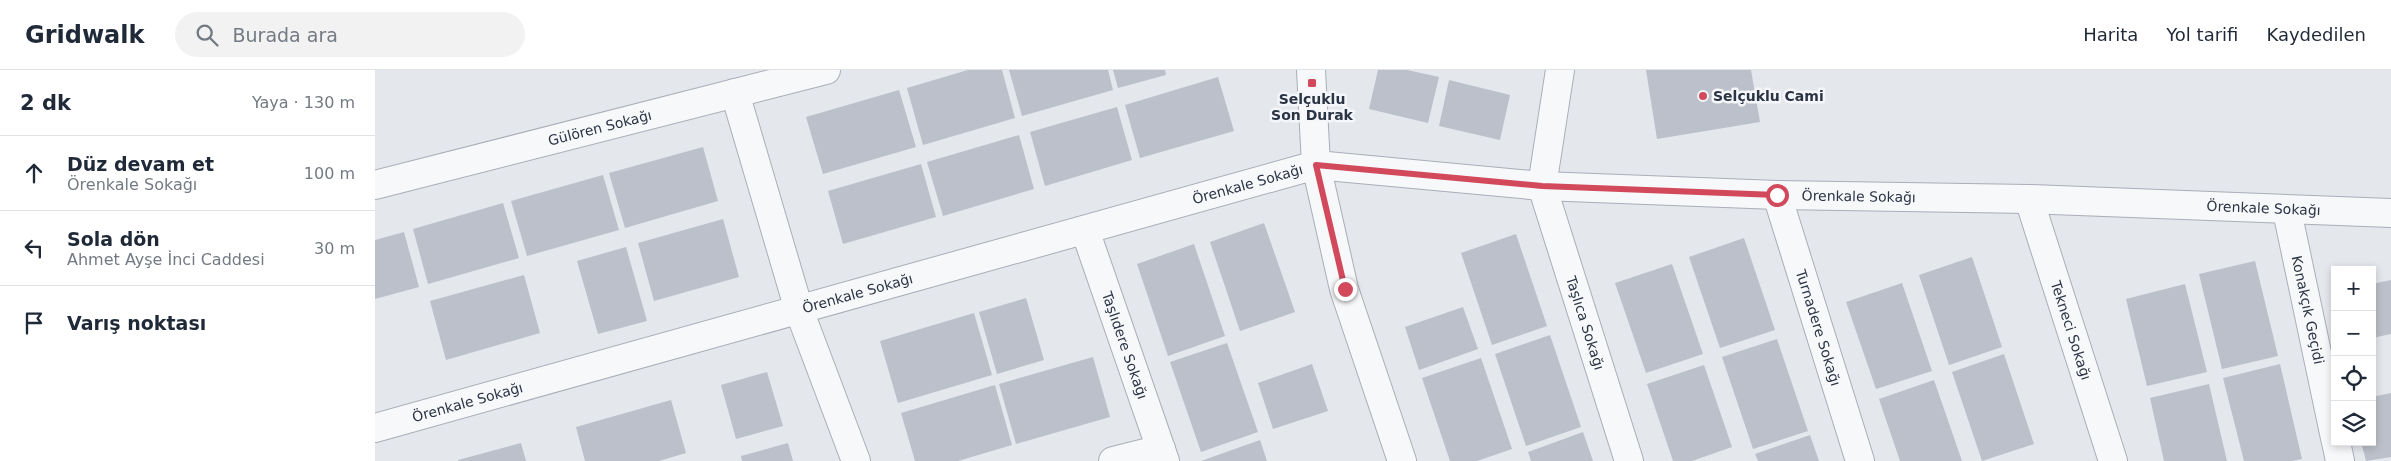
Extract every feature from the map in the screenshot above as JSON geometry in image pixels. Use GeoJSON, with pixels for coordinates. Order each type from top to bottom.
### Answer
{"type":"FeatureCollection","features":[{"type":"Feature","properties":{"kind":"street","name":"Gülören Sokağı"},"geometry":{"type":"LineString","coordinates":[[375,185],[826,70]]}},
{"type":"Feature","properties":{"kind":"street"},"geometry":{"type":"LineString","coordinates":[[1542,186],[1560,70]]}},
{"type":"Feature","properties":{"kind":"street"},"geometry":{"type":"LineString","coordinates":[[1311,76],[1316,165],[1345,289],[1402,461]]}},
{"type":"Feature","properties":{"kind":"street"},"geometry":{"type":"LineString","coordinates":[[735,93],[799,310],[856,461]]}},
{"type":"Feature","properties":{"kind":"street","name":"Örenkale Sokağı"},"geometry":{"type":"LineString","coordinates":[[375,428],[1316,165],[1542,186],[1777,195],[2029,199],[2287,211],[2391,213]]}},
{"type":"Feature","properties":{"kind":"street","name":"Taşlıca Sokağı"},"geometry":{"type":"LineString","coordinates":[[1542,186],[1629,461]]}},
{"type":"Feature","properties":{"kind":"street","name":"Turnadere Sokağı"},"geometry":{"type":"LineString","coordinates":[[1777,195],[1860,461]]}},
{"type":"Feature","properties":{"kind":"street","name":"Tekneci Sokağı"},"geometry":{"type":"LineString","coordinates":[[2029,199],[2113,461]]}},
{"type":"Feature","properties":{"kind":"street","name":"Konakçık Geçidi"},"geometry":{"type":"LineString","coordinates":[[2287,211],[2331,419]]}},
{"type":"Feature","properties":{"kind":"street","name":"Taşlıdere Sokağı"},"geometry":{"type":"LineString","coordinates":[[1085,230],[1163,455]]}},
{"type":"Feature","properties":{"kind":"street"},"geometry":{"type":"LineString","coordinates":[[2337,446],[2340,461]]}},
{"type":"Feature","properties":{"kind":"street"},"geometry":{"type":"LineString","coordinates":[[1113,461],[1163,455]]}},
{"type":"Feature","properties":{"kind":"building"},"geometry":{"type":"Polygon","coordinates":[[[968,70],[1002,70],[1015,118],[923,145],[907,88],[968,70]]]}},
{"type":"Feature","properties":{"kind":"building"},"geometry":{"type":"Polygon","coordinates":[[[1009,70],[1108,70],[1113,90],[1022,116],[1009,70]]]}},
{"type":"Feature","properties":{"kind":"building"},"geometry":{"type":"Polygon","coordinates":[[[1113,70],[1165,70],[1166,75],[1118,88],[1113,70]]]}},
{"type":"Feature","properties":{"kind":"building"},"geometry":{"type":"Polygon","coordinates":[[[1378,70],[1407,70],[1439,77],[1428,123],[1369,109],[1378,70]]]}},
{"type":"Feature","properties":{"kind":"building","name":"Selçuklu Cami"},"geometry":{"type":"Polygon","coordinates":[[[1646,70],[1751,70],[1760,122],[1657,139],[1646,70]]]}},
{"type":"Feature","properties":{"kind":"building"},"geometry":{"type":"Polygon","coordinates":[[[1218,77],[1234,131],[1140,158],[1125,105],[1218,77]]]}},
{"type":"Feature","properties":{"kind":"building"},"geometry":{"type":"Polygon","coordinates":[[[1449,80],[1510,95],[1500,140],[1439,126],[1449,80]]]}},
{"type":"Feature","properties":{"kind":"building"},"geometry":{"type":"Polygon","coordinates":[[[899,90],[916,147],[823,174],[806,117],[899,90]]]}},
{"type":"Feature","properties":{"kind":"building"},"geometry":{"type":"Polygon","coordinates":[[[1117,107],[1132,160],[1045,186],[1030,132],[1117,107]]]}},
{"type":"Feature","properties":{"kind":"building"},"geometry":{"type":"Polygon","coordinates":[[[1019,135],[1034,189],[943,216],[927,162],[1019,135]]]}},
{"type":"Feature","properties":{"kind":"building"},"geometry":{"type":"Polygon","coordinates":[[[703,147],[718,201],[625,228],[609,173],[703,147]]]}},
{"type":"Feature","properties":{"kind":"building"},"geometry":{"type":"Polygon","coordinates":[[[921,164],[936,217],[843,244],[828,191],[921,164]]]}},
{"type":"Feature","properties":{"kind":"building"},"geometry":{"type":"Polygon","coordinates":[[[603,175],[619,230],[527,256],[511,201],[603,175]]]}},
{"type":"Feature","properties":{"kind":"building"},"geometry":{"type":"Polygon","coordinates":[[[503,203],[519,258],[428,284],[413,229],[503,203]]]}},
{"type":"Feature","properties":{"kind":"building"},"geometry":{"type":"Polygon","coordinates":[[[723,219],[739,277],[654,301],[638,243],[723,219]]]}},
{"type":"Feature","properties":{"kind":"building"},"geometry":{"type":"Polygon","coordinates":[[[1264,223],[1295,312],[1240,331],[1210,242],[1264,223]]]}},
{"type":"Feature","properties":{"kind":"building"},"geometry":{"type":"Polygon","coordinates":[[[404,232],[419,287],[375,299],[375,240],[404,232]]]}},
{"type":"Feature","properties":{"kind":"building"},"geometry":{"type":"Polygon","coordinates":[[[1516,234],[1547,326],[1492,345],[1461,253],[1516,234]]]}},
{"type":"Feature","properties":{"kind":"building"},"geometry":{"type":"Polygon","coordinates":[[[1744,238],[1775,330],[1720,348],[1689,257],[1744,238]]]}},
{"type":"Feature","properties":{"kind":"building"},"geometry":{"type":"Polygon","coordinates":[[[1194,244],[1225,336],[1168,356],[1137,264],[1194,244]]]}},
{"type":"Feature","properties":{"kind":"building"},"geometry":{"type":"Polygon","coordinates":[[[626,247],[647,321],[598,334],[577,261],[626,247]]]}},
{"type":"Feature","properties":{"kind":"building"},"geometry":{"type":"Polygon","coordinates":[[[1972,257],[2002,347],[1949,365],[1919,275],[1972,257]]]}},
{"type":"Feature","properties":{"kind":"building"},"geometry":{"type":"Polygon","coordinates":[[[2255,261],[2278,356],[2222,369],[2199,274],[2255,261]]]}},
{"type":"Feature","properties":{"kind":"building"},"geometry":{"type":"Polygon","coordinates":[[[1672,264],[1703,354],[1646,373],[1615,283],[1672,264]]]}},
{"type":"Feature","properties":{"kind":"building"},"geometry":{"type":"Polygon","coordinates":[[[524,275],[540,333],[446,360],[430,301],[524,275]]]}},
{"type":"Feature","properties":{"kind":"building"},"geometry":{"type":"Polygon","coordinates":[[[2391,280],[2391,334],[2376,337],[2376,311],[2376,283],[2391,280]]]}},
{"type":"Feature","properties":{"kind":"building"},"geometry":{"type":"Polygon","coordinates":[[[1902,283],[1932,371],[1876,389],[1846,302],[1902,283]]]}},
{"type":"Feature","properties":{"kind":"building"},"geometry":{"type":"Polygon","coordinates":[[[2185,284],[2207,372],[2147,386],[2126,299],[2185,284]]]}},
{"type":"Feature","properties":{"kind":"building"},"geometry":{"type":"Polygon","coordinates":[[[1026,298],[1044,360],[997,374],[979,312],[1026,298]]]}},
{"type":"Feature","properties":{"kind":"building"},"geometry":{"type":"Polygon","coordinates":[[[1463,307],[1478,349],[1419,370],[1405,327],[1463,307]]]}},
{"type":"Feature","properties":{"kind":"building"},"geometry":{"type":"Polygon","coordinates":[[[974,313],[992,375],[898,403],[880,341],[974,313]]]}},
{"type":"Feature","properties":{"kind":"building"},"geometry":{"type":"Polygon","coordinates":[[[1550,335],[1581,427],[1526,446],[1495,354],[1550,335]]]}},
{"type":"Feature","properties":{"kind":"building"},"geometry":{"type":"Polygon","coordinates":[[[1777,339],[1808,431],[1753,449],[1722,357],[1777,339]]]}},
{"type":"Feature","properties":{"kind":"building"},"geometry":{"type":"Polygon","coordinates":[[[1227,343],[1258,432],[1201,452],[1170,362],[1227,343]]]}},
{"type":"Feature","properties":{"kind":"building"},"geometry":{"type":"Polygon","coordinates":[[[2004,354],[2034,444],[1982,461],[1952,372],[2004,354]]]}},
{"type":"Feature","properties":{"kind":"building"},"geometry":{"type":"Polygon","coordinates":[[[1093,357],[1110,417],[1016,444],[999,384],[1093,357]]]}},
{"type":"Feature","properties":{"kind":"building"},"geometry":{"type":"Polygon","coordinates":[[[1481,358],[1512,449],[1477,461],[1450,461],[1422,378],[1481,358]]]}},
{"type":"Feature","properties":{"kind":"building"},"geometry":{"type":"Polygon","coordinates":[[[1312,364],[1328,411],[1273,429],[1258,383],[1312,364]]]}},
{"type":"Feature","properties":{"kind":"building"},"geometry":{"type":"Polygon","coordinates":[[[2280,364],[2302,459],[2292,461],[2244,461],[2223,378],[2280,364]]]}},
{"type":"Feature","properties":{"kind":"building"},"geometry":{"type":"Polygon","coordinates":[[[1704,365],[1732,447],[1692,461],[1673,461],[1647,384],[1704,365]]]}},
{"type":"Feature","properties":{"kind":"building"},"geometry":{"type":"Polygon","coordinates":[[[767,372],[783,426],[736,439],[721,385],[767,372]]]}},
{"type":"Feature","properties":{"kind":"building"},"geometry":{"type":"Polygon","coordinates":[[[1934,380],[1962,461],[1900,461],[1879,399],[1934,380]]]}},
{"type":"Feature","properties":{"kind":"building"},"geometry":{"type":"Polygon","coordinates":[[[2209,384],[2227,461],[2164,461],[2150,398],[2209,384]]]}},
{"type":"Feature","properties":{"kind":"building"},"geometry":{"type":"Polygon","coordinates":[[[995,385],[1012,445],[958,461],[915,461],[901,413],[995,385]]]}},
{"type":"Feature","properties":{"kind":"building"},"geometry":{"type":"Polygon","coordinates":[[[2391,393],[2391,457],[2366,461],[2362,446],[2376,446],[2376,396],[2391,393]]]}},
{"type":"Feature","properties":{"kind":"building"},"geometry":{"type":"Polygon","coordinates":[[[671,400],[686,453],[659,461],[585,461],[576,427],[671,400]]]}},
{"type":"Feature","properties":{"kind":"building"},"geometry":{"type":"Polygon","coordinates":[[[1583,432],[1593,461],[1531,461],[1528,452],[1583,432]]]}},
{"type":"Feature","properties":{"kind":"building"},"geometry":{"type":"Polygon","coordinates":[[[1810,435],[1819,461],[1758,461],[1755,454],[1810,435]]]}},
{"type":"Feature","properties":{"kind":"building"},"geometry":{"type":"Polygon","coordinates":[[[1260,440],[1267,461],[1201,461],[1260,440]]]}},
{"type":"Feature","properties":{"kind":"building"},"geometry":{"type":"Polygon","coordinates":[[[521,443],[526,461],[458,461],[458,460],[521,443]]]}},
{"type":"Feature","properties":{"kind":"building"},"geometry":{"type":"Polygon","coordinates":[[[788,443],[793,461],[742,461],[741,456],[788,443]]]}},
{"type":"Feature","properties":{"kind":"place","name":"Selçuklu Son Durak"},"geometry":{"type":"Point","coordinates":[1312,83]}},
{"type":"Feature","properties":{"kind":"place","name":"Selçuklu Cami"},"geometry":{"type":"Point","coordinates":[1703,96]}},
{"type":"Feature","properties":{"kind":"route"},"geometry":{"type":"LineString","coordinates":[[1345,289],[1316,165],[1542,186],[1777,195]]}}]}
